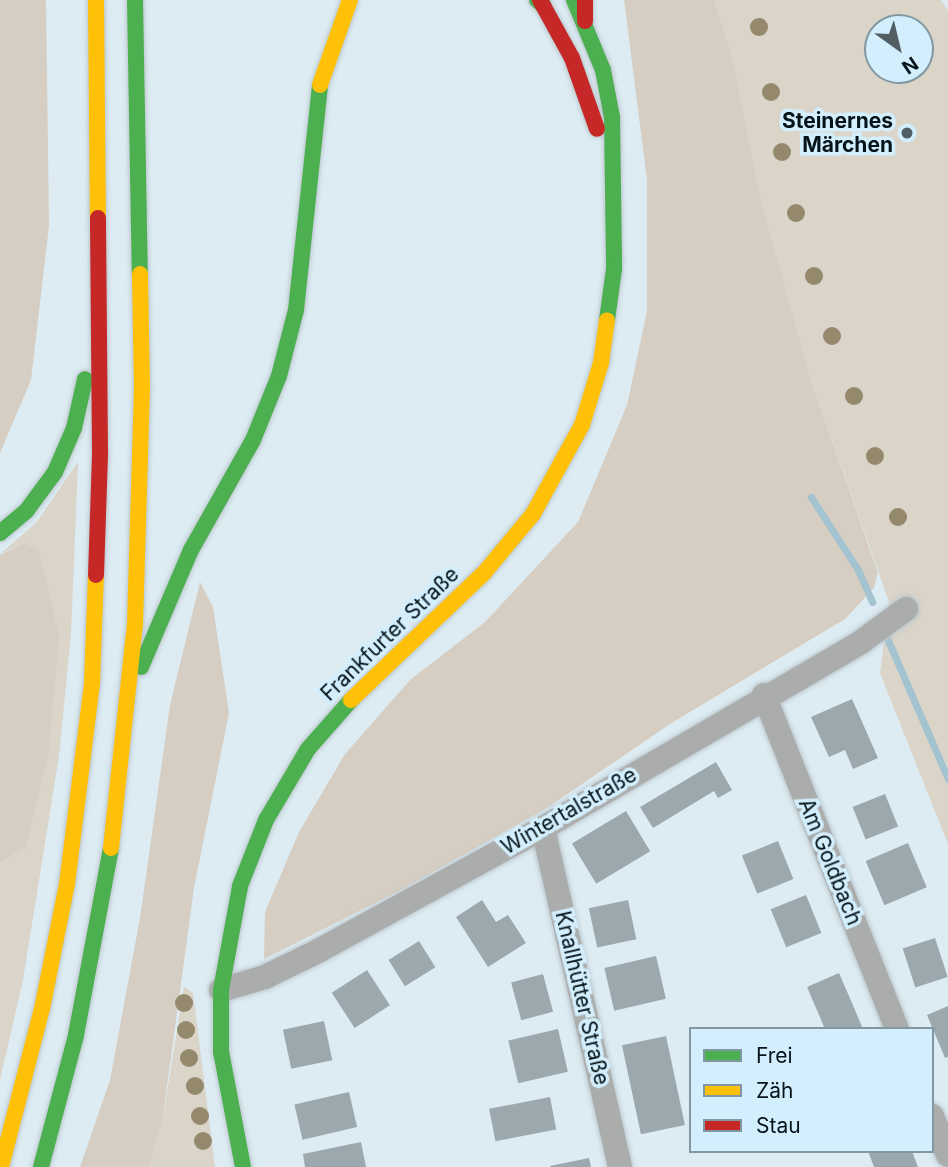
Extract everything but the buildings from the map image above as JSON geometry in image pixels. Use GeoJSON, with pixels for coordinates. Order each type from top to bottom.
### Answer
{"type":"FeatureCollection","features":[{"type":"Feature","properties":{"kind":"main road"},"geometry":{"type":"LineString","coordinates":[[1,1167],[42,1009],[76,821],[92,683],[99,549],[100,315],[96,0]]}},
{"type":"Feature","properties":{"kind":"main road"},"geometry":{"type":"LineString","coordinates":[[41,1167],[76,1035],[107,880],[128,698],[142,389],[135,0]]}},
{"type":"Feature","properties":{"kind":"main road"},"geometry":{"type":"LineString","coordinates":[[128,698],[191,550],[253,440],[279,376],[299,288],[311,124],[338,26],[350,0]]}},
{"type":"Feature","properties":{"kind":"main road"},"geometry":{"type":"LineString","coordinates":[[338,26],[361,0]]}},
{"type":"Feature","properties":{"kind":"main road"},"geometry":{"type":"LineString","coordinates":[[574,0],[585,22],[609,95],[612,182]]}},
{"type":"Feature","properties":{"kind":"main road"},"geometry":{"type":"LineString","coordinates":[[585,0],[585,22]]}},
{"type":"Feature","properties":{"kind":"main road"},"geometry":{"type":"LineString","coordinates":[[540,2],[583,86],[612,182]]}},
{"type":"Feature","properties":{"kind":"main road","name":"Frankfurter Straße"},"geometry":{"type":"LineString","coordinates":[[243,1167],[221,1052],[221,990],[240,886],[266,820],[293,772],[362,687],[457,600],[510,545],[568,454],[593,393],[608,333],[614,269],[612,182]]}},
{"type":"Feature","properties":{"kind":"main road"},"geometry":{"type":"LineString","coordinates":[[0,533],[42,492],[66,450],[100,315]]}},
{"type":"Feature","properties":{"kind":"street","name":"Wintertalstraße"},"geometry":{"type":"LineString","coordinates":[[221,990],[265,977],[320,950],[543,828],[764,695],[861,642],[906,609]]}},
{"type":"Feature","properties":{"kind":"street","name":"Am Goldbach"},"geometry":{"type":"LineString","coordinates":[[764,695],[896,1027]]}},
{"type":"Feature","properties":{"kind":"street","name":"Knallhütter Straße"},"geometry":{"type":"LineString","coordinates":[[543,828],[620,1167]]}},
{"type":"Feature","properties":{"kind":"street"},"geometry":{"type":"LineString","coordinates":[[934,1121],[948,1155]]}},
{"type":"Feature","properties":{"kind":"shaded area"},"geometry":{"type":"Polygon","coordinates":[[[0,0],[46,0],[49,226],[31,380],[0,453],[0,0]]]}},
{"type":"Feature","properties":{"kind":"shaded area"},"geometry":{"type":"Polygon","coordinates":[[[624,0],[714,0],[732,55],[760,196],[812,383],[878,573],[874,588],[845,619],[670,724],[547,808],[401,890],[264,959],[265,912],[299,832],[345,754],[410,680],[485,622],[578,522],[627,405],[647,311],[647,180],[624,0]]]}},
{"type":"Feature","properties":{"kind":"shaded area"},"geometry":{"type":"Polygon","coordinates":[[[714,0],[941,0],[948,11],[948,844],[880,673],[889,602],[812,383],[760,196],[732,55],[714,0]]]}},
{"type":"Feature","properties":{"kind":"shaded area"},"geometry":{"type":"Polygon","coordinates":[[[78,462],[71,635],[59,756],[23,980],[0,1080],[0,862],[26,846],[25,543],[0,554],[36,523],[78,462]]]}},
{"type":"Feature","properties":{"kind":"shaded area"},"geometry":{"type":"Polygon","coordinates":[[[25,543],[39,551],[59,636],[48,756],[26,847],[0,862],[0,555],[25,543]]]}},
{"type":"Feature","properties":{"kind":"shaded area"},"geometry":{"type":"Polygon","coordinates":[[[200,582],[213,607],[229,713],[194,888],[162,1123],[149,1167],[80,1167],[110,1080],[140,918],[170,705],[200,582]]]}},
{"type":"Feature","properties":{"kind":"shaded area"},"geometry":{"type":"Polygon","coordinates":[[[184,987],[193,993],[215,1167],[149,1167],[162,1123],[184,987]]]}},
{"type":"Feature","properties":{"kind":"waterway"},"geometry":{"type":"LineString","coordinates":[[811,497],[858,570],[872,602]]}},
{"type":"Feature","properties":{"kind":"waterway"},"geometry":{"type":"LineString","coordinates":[[887,638],[948,779]]}},
{"type":"Feature","properties":{"kind":"traffic: fast"},"geometry":{"type":"LineString","coordinates":[[135,0],[140,274]]}},
{"type":"Feature","properties":{"kind":"traffic: fast"},"geometry":{"type":"LineString","coordinates":[[537,0],[544,6]]}},
{"type":"Feature","properties":{"kind":"traffic: fast"},"geometry":{"type":"LineString","coordinates":[[574,0],[603,70],[612,117],[614,269],[607,320]]}},
{"type":"Feature","properties":{"kind":"traffic: fast"},"geometry":{"type":"LineString","coordinates":[[141,667],[191,550],[253,440],[279,376],[296,310],[320,85]]}},
{"type":"Feature","properties":{"kind":"traffic: fast"},"geometry":{"type":"LineString","coordinates":[[0,533],[27,510],[55,472],[74,428],[85,379]]}},
{"type":"Feature","properties":{"kind":"traffic: fast"},"geometry":{"type":"LineString","coordinates":[[243,1167],[221,1052],[221,990],[240,886],[266,820],[308,749],[351,700]]}},
{"type":"Feature","properties":{"kind":"traffic: fast"},"geometry":{"type":"LineString","coordinates":[[41,1167],[76,1035],[111,848]]}},
{"type":"Feature","properties":{"kind":"traffic: slow"},"geometry":{"type":"LineString","coordinates":[[96,0],[98,218]]}},
{"type":"Feature","properties":{"kind":"traffic: slow"},"geometry":{"type":"LineString","coordinates":[[320,85],[350,0]]}},
{"type":"Feature","properties":{"kind":"traffic: slow"},"geometry":{"type":"LineString","coordinates":[[111,848],[135,624],[142,389],[140,274]]}},
{"type":"Feature","properties":{"kind":"traffic: slow"},"geometry":{"type":"LineString","coordinates":[[351,700],[484,573],[533,514],[582,425],[601,363],[607,320]]}},
{"type":"Feature","properties":{"kind":"traffic: slow"},"geometry":{"type":"LineString","coordinates":[[1,1167],[42,1009],[67,884],[92,683],[96,575]]}},
{"type":"Feature","properties":{"kind":"traffic: jam"},"geometry":{"type":"LineString","coordinates":[[540,0],[572,58],[597,129]]}},
{"type":"Feature","properties":{"kind":"traffic: jam"},"geometry":{"type":"LineString","coordinates":[[585,0],[585,21]]}},
{"type":"Feature","properties":{"kind":"traffic: jam"},"geometry":{"type":"LineString","coordinates":[[96,575],[100,452],[98,218]]}},
{"type":"Feature","properties":{"kind":"place","name":"Steinernes Märchen"},"geometry":{"type":"Point","coordinates":[907,133]}}]}
